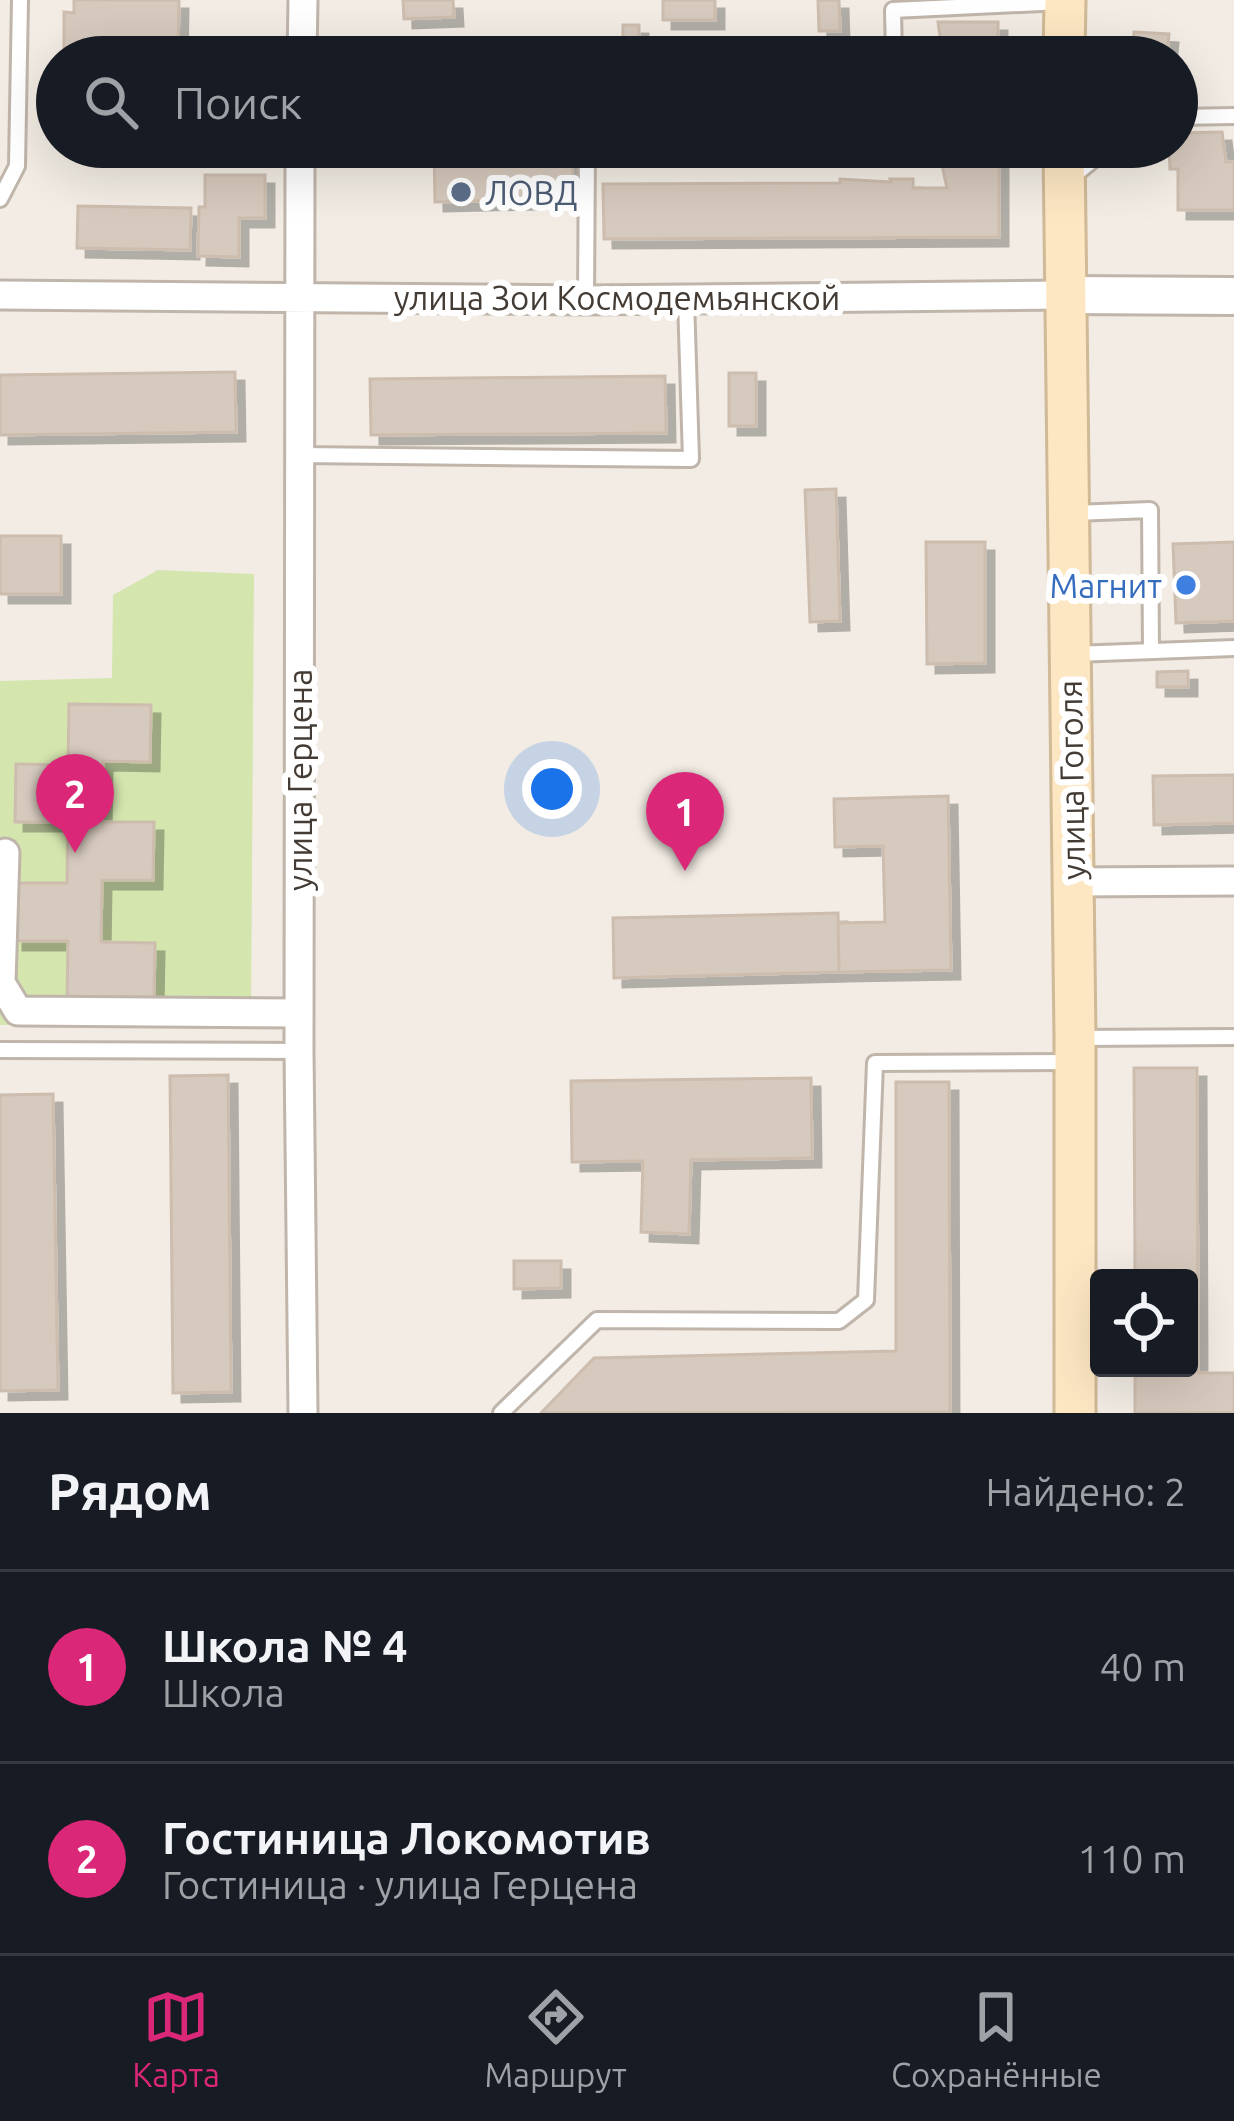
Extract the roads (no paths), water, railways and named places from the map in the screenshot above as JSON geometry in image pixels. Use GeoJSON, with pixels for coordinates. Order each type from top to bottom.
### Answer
{"type":"FeatureCollection","features":[{"type":"Feature","properties":{"kind":"main road"},"geometry":{"type":"LineString","coordinates":[[1064,36],[1065,1]]}},
{"type":"Feature","properties":{"kind":"main road","name":"улица Гоголя"},"geometry":{"type":"LineString","coordinates":[[1064,168],[1076,1413]]}},
{"type":"Feature","properties":{"kind":"street"},"geometry":{"type":"LineString","coordinates":[[302,36],[303,0]]}},
{"type":"Feature","properties":{"kind":"street","name":"улица Герцена"},"geometry":{"type":"LineString","coordinates":[[300,168],[303,1413]]}},
{"type":"Feature","properties":{"kind":"street","name":"улица Зои Космодемьянской"},"geometry":{"type":"LineString","coordinates":[[0,295],[586,300],[1234,296]]}},
{"type":"Feature","properties":{"kind":"street"},"geometry":{"type":"LineString","coordinates":[[5,853],[1,983],[18,1012],[299,1013]]}},
{"type":"Feature","properties":{"kind":"street"},"geometry":{"type":"LineString","coordinates":[[1072,882],[1234,881]]}},
{"type":"Feature","properties":{"kind":"lane"},"geometry":{"type":"LineString","coordinates":[[0,199],[17,166],[20,0]]}},
{"type":"Feature","properties":{"kind":"lane"},"geometry":{"type":"LineString","coordinates":[[894,36],[893,10],[1065,1]]}},
{"type":"Feature","properties":{"kind":"lane"},"geometry":{"type":"LineString","coordinates":[[1198,117],[1234,116]]}},
{"type":"Feature","properties":{"kind":"lane"},"geometry":{"type":"LineString","coordinates":[[586,300],[588,168]]}},
{"type":"Feature","properties":{"kind":"lane"},"geometry":{"type":"LineString","coordinates":[[298,455],[691,458],[686,298]]}},
{"type":"Feature","properties":{"kind":"lane"},"geometry":{"type":"LineString","coordinates":[[1067,513],[1150,510],[1150,651]]}},
{"type":"Feature","properties":{"kind":"lane"},"geometry":{"type":"LineString","coordinates":[[1069,655],[1234,648]]}},
{"type":"Feature","properties":{"kind":"lane"},"geometry":{"type":"LineString","coordinates":[[501,1413],[597,1320],[839,1321],[866,1300],[875,1063],[1234,1036]]}},
{"type":"Feature","properties":{"kind":"lane"},"geometry":{"type":"LineString","coordinates":[[0,1050],[299,1051]]}},
{"type":"Feature","properties":{"kind":"place","name":"ЛОВД"},"geometry":{"type":"Point","coordinates":[461,192]}},
{"type":"Feature","properties":{"kind":"place","name":"Магнит"},"geometry":{"type":"Point","coordinates":[1186,585]}},
{"type":"Feature","properties":{"kind":"place","name":"Гостиница Локомотив"},"geometry":{"type":"Point","coordinates":[75,853]}},
{"type":"Feature","properties":{"kind":"place","name":"Школа № 4"},"geometry":{"type":"Point","coordinates":[685,871]}}]}
